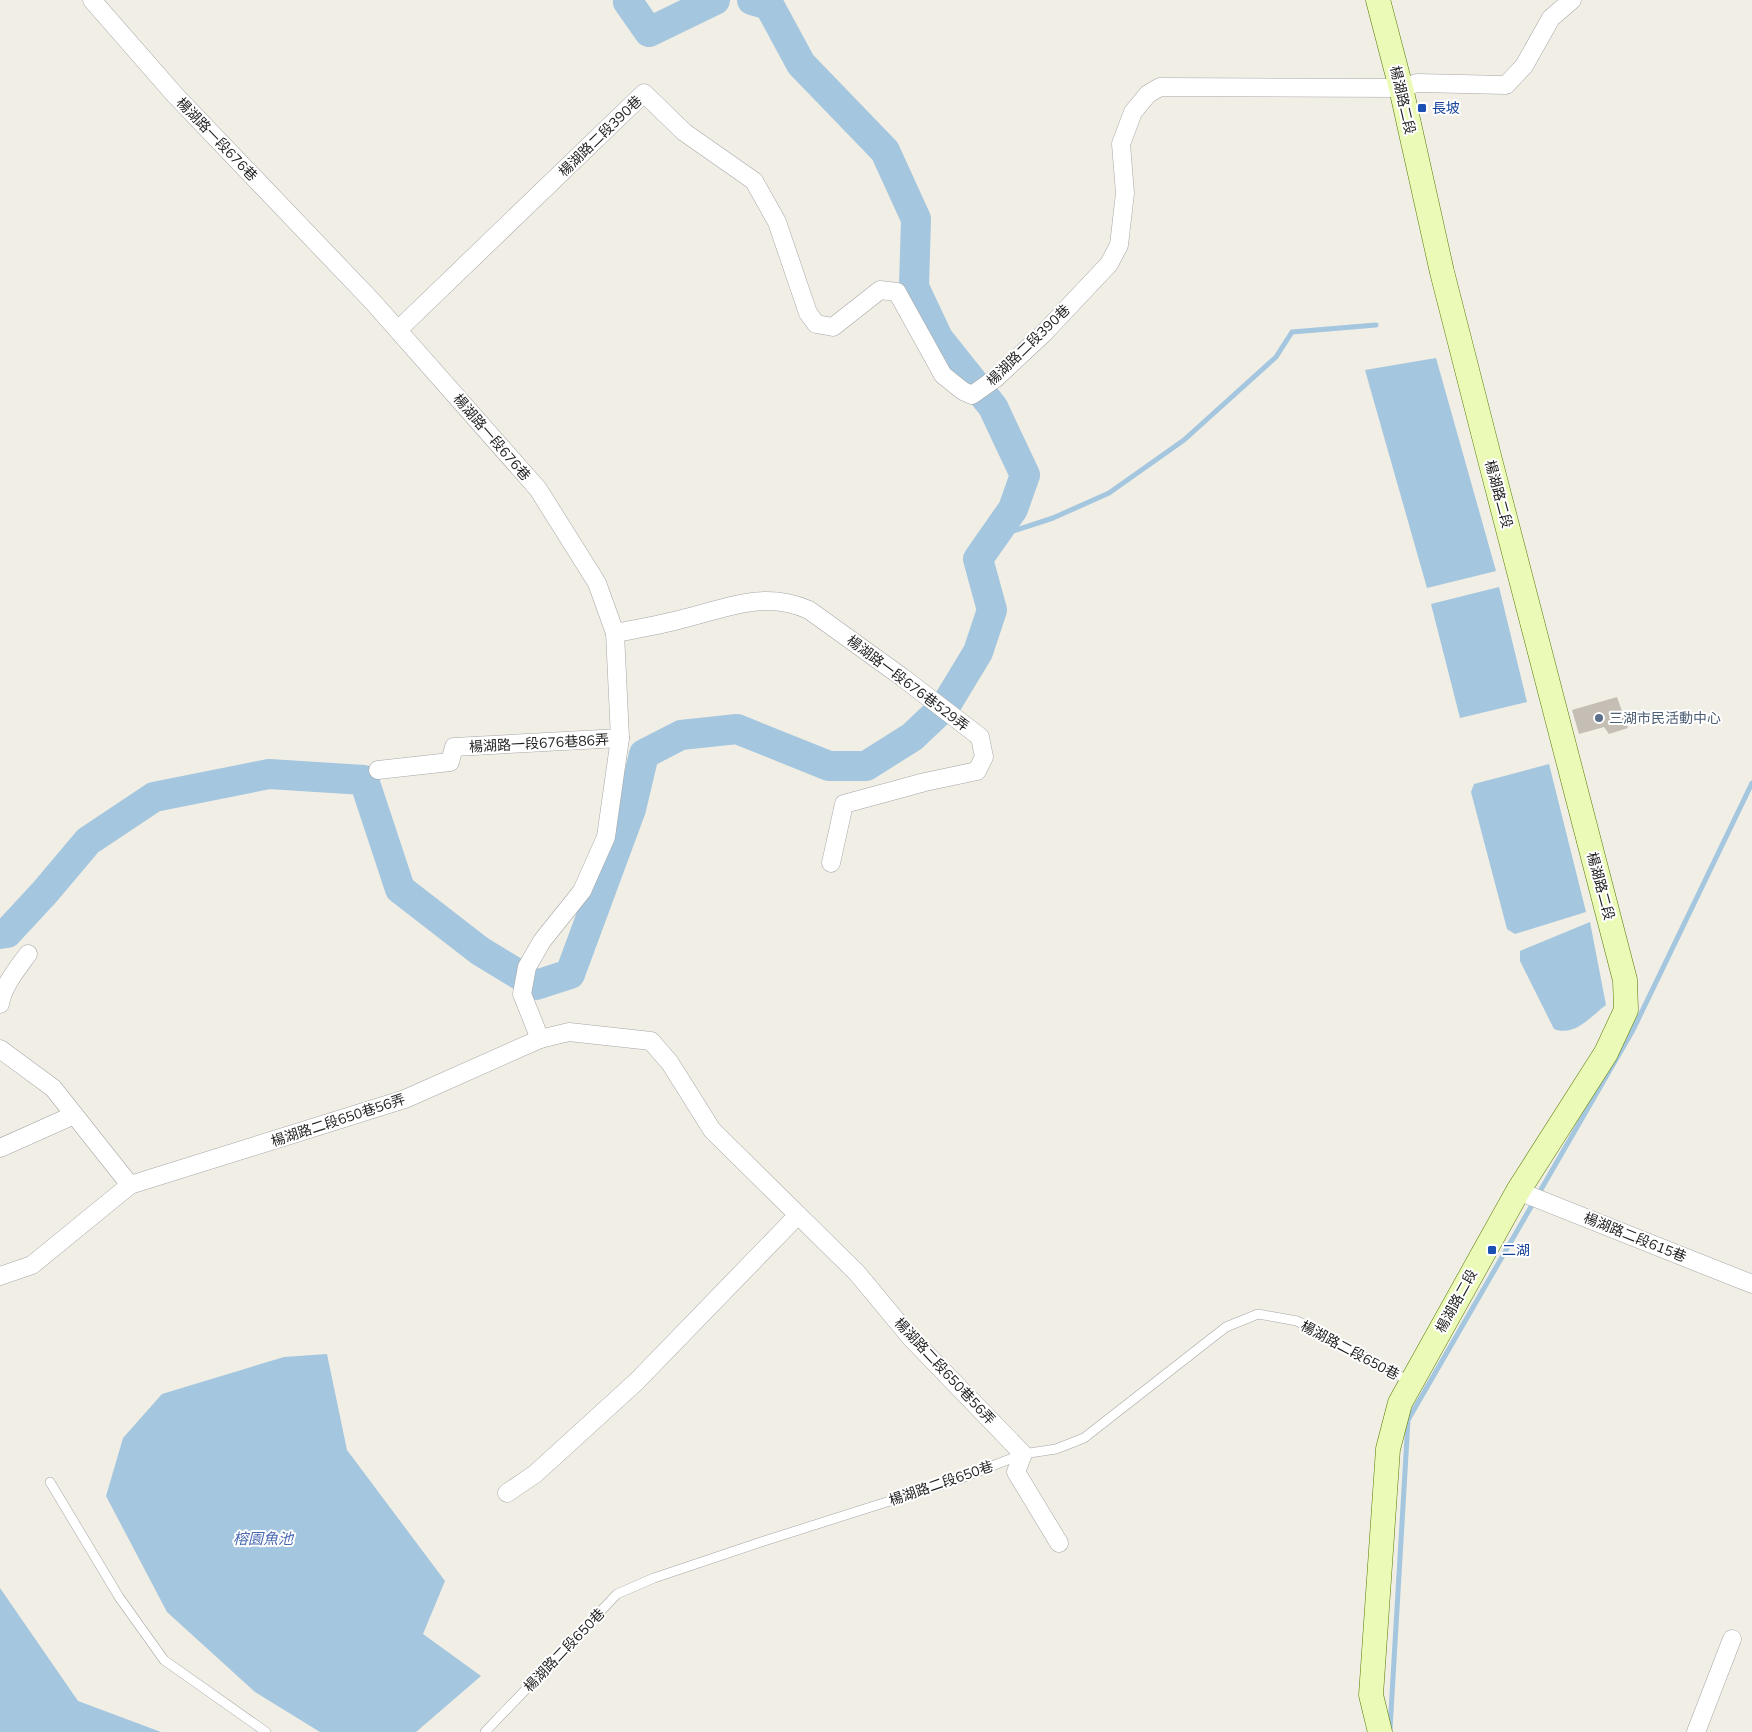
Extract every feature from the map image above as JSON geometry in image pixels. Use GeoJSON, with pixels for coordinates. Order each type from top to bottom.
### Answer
{"type":"FeatureCollection","features":[{"type":"Feature","properties":{"kind":"street","name":"楊湖路一段676巷"},"geometry":{"type":"LineString","coordinates":[[92,0],[175,95],[398,330],[538,489],[597,583],[614,633],[620,738],[606,837],[582,891],[542,941],[527,967],[522,994],[540,1039]]}},
{"type":"Feature","properties":{"kind":"street","name":"楊湖路二段"},"geometry":{"type":"LineString","coordinates":[[1378,0],[1401,88],[1449,299],[1625,980],[1626,1010],[1606,1053],[1518,1191],[1400,1403],[1388,1449],[1371,1695],[1380,1732]]}},
{"type":"Feature","properties":{"kind":"street"},"geometry":{"type":"LineString","coordinates":[[1401,88],[1417,83],[1506,85],[1524,66],[1551,18],[1572,0]]}},
{"type":"Feature","properties":{"kind":"street","name":"楊湖路二段390巷"},"geometry":{"type":"LineString","coordinates":[[398,330],[644,93],[684,132],[754,181],[777,222],[808,313],[816,324],[833,327],[880,290],[897,292],[943,375],[962,391],[972,395],[996,378],[1043,334],[1109,264],[1119,245],[1125,193],[1121,144],[1133,112],[1148,94],[1160,87],[1401,88]]}},
{"type":"Feature","properties":{"kind":"street","name":"楊湖路一段676巷529弄"},"geometry":{"type":"LineString","coordinates":[[614,633],[680,620],[745,602],[775,601],[794,603],[809,610],[980,737],[984,757],[976,771],[925,782],[844,804],[831,863]]}},
{"type":"Feature","properties":{"kind":"street","name":"楊湖路一段676巷86弄"},"geometry":{"type":"LineString","coordinates":[[378,770],[450,762],[454,747],[620,738]]}},
{"type":"Feature","properties":{"kind":"street"},"geometry":{"type":"LineString","coordinates":[[0,1004],[13,974],[28,954]]}},
{"type":"Feature","properties":{"kind":"street","name":"楊湖路二段650巷56弄"},"geometry":{"type":"LineString","coordinates":[[0,1276],[32,1265],[130,1186],[406,1099],[540,1039],[569,1032],[651,1041],[670,1063],[712,1130],[857,1273],[911,1338],[1022,1454]]}},
{"type":"Feature","properties":{"kind":"street"},"geometry":{"type":"LineString","coordinates":[[0,1049],[53,1088],[130,1186]]}},
{"type":"Feature","properties":{"kind":"street"},"geometry":{"type":"LineString","coordinates":[[0,1148],[74,1115]]}},
{"type":"Feature","properties":{"kind":"street","name":"楊湖路二段615巷"},"geometry":{"type":"LineString","coordinates":[[1518,1191],[1752,1284]]}},
{"type":"Feature","properties":{"kind":"street"},"geometry":{"type":"LineString","coordinates":[[507,1493],[535,1474],[636,1382],[798,1214]]}},
{"type":"Feature","properties":{"kind":"street"},"geometry":{"type":"LineString","coordinates":[[1022,1454],[1016,1472],[1059,1543]]}},
{"type":"Feature","properties":{"kind":"street"},"geometry":{"type":"LineString","coordinates":[[1696,1732],[1732,1639]]}},
{"type":"Feature","properties":{"kind":"lane","name":"楊湖路二段650巷"},"geometry":{"type":"LineString","coordinates":[[485,1732],[617,1594],[654,1578],[746,1547],[959,1480],[1022,1454],[1056,1449],[1084,1438],[1226,1327],[1258,1314],[1298,1321],[1411,1382]]}},
{"type":"Feature","properties":{"kind":"lane"},"geometry":{"type":"LineString","coordinates":[[50,1482],[119,1597],[164,1660],[266,1732]]}},
{"type":"Feature","properties":{"kind":"water"},"geometry":{"type":"Polygon","coordinates":[[[1436,358],[1496,571],[1427,588],[1365,370],[1436,358]]]}},
{"type":"Feature","properties":{"kind":"water"},"geometry":{"type":"Polygon","coordinates":[[[1499,587],[1527,702],[1460,718],[1431,604],[1499,587]]]}},
{"type":"Feature","properties":{"kind":"water"},"geometry":{"type":"Polygon","coordinates":[[[1549,764],[1586,912],[1515,934],[1507,929],[1471,792],[1474,784],[1549,764]]]}},
{"type":"Feature","properties":{"kind":"water"},"geometry":{"type":"Polygon","coordinates":[[[1590,922],[1606,1005],[1575,1028],[1562,1031],[1554,1029],[1520,961],[1520,951],[1590,922]]]}},
{"type":"Feature","properties":{"kind":"water","name":"榕園魚池"},"geometry":{"type":"Polygon","coordinates":[[[327,1354],[347,1450],[445,1581],[423,1634],[481,1676],[416,1732],[320,1732],[255,1692],[167,1612],[106,1496],[123,1438],[162,1394],[284,1357],[327,1354]]]}},
{"type":"Feature","properties":{"kind":"water"},"geometry":{"type":"Polygon","coordinates":[[[0,1588],[78,1701],[161,1732],[0,1732],[0,1588]]]}},
{"type":"Feature","properties":{"kind":"building","name":"三湖市民活動中心"},"geometry":{"type":"Polygon","coordinates":[[[1617,697],[1628,728],[1609,734],[1604,727],[1579,734],[1572,710],[1617,697]]]}},
{"type":"Feature","properties":{"kind":"waterway"},"geometry":{"type":"LineString","coordinates":[[629,0],[628,2],[649,32],[715,0]]}},
{"type":"Feature","properties":{"kind":"waterway"},"geometry":{"type":"LineString","coordinates":[[0,934],[7,933],[88,841],[154,797],[269,774],[364,780],[400,889],[480,951],[536,985],[570,974],[631,809],[644,754],[681,735],[737,729],[829,766],[866,766],[912,737],[946,705],[978,652],[992,610],[978,559],[1013,509],[1025,475],[993,407],[938,338],[914,287],[916,219],[885,151],[801,64],[769,5],[752,0]]}},
{"type":"Feature","properties":{"kind":"waterway"},"geometry":{"type":"LineString","coordinates":[[992,538],[1053,518],[1109,493],[1184,440],[1276,357],[1292,332],[1376,325]]}},
{"type":"Feature","properties":{"kind":"waterway"},"geometry":{"type":"LineString","coordinates":[[1390,1729],[1408,1420],[1633,1030],[1752,783]]}},
{"type":"Feature","properties":{"kind":"place","name":"長坡"},"geometry":{"type":"Point","coordinates":[1422,108]}},
{"type":"Feature","properties":{"kind":"place","name":"三湖市民活動中心"},"geometry":{"type":"Point","coordinates":[1599,718]}},
{"type":"Feature","properties":{"kind":"place","name":"二湖"},"geometry":{"type":"Point","coordinates":[1492,1250]}}]}
